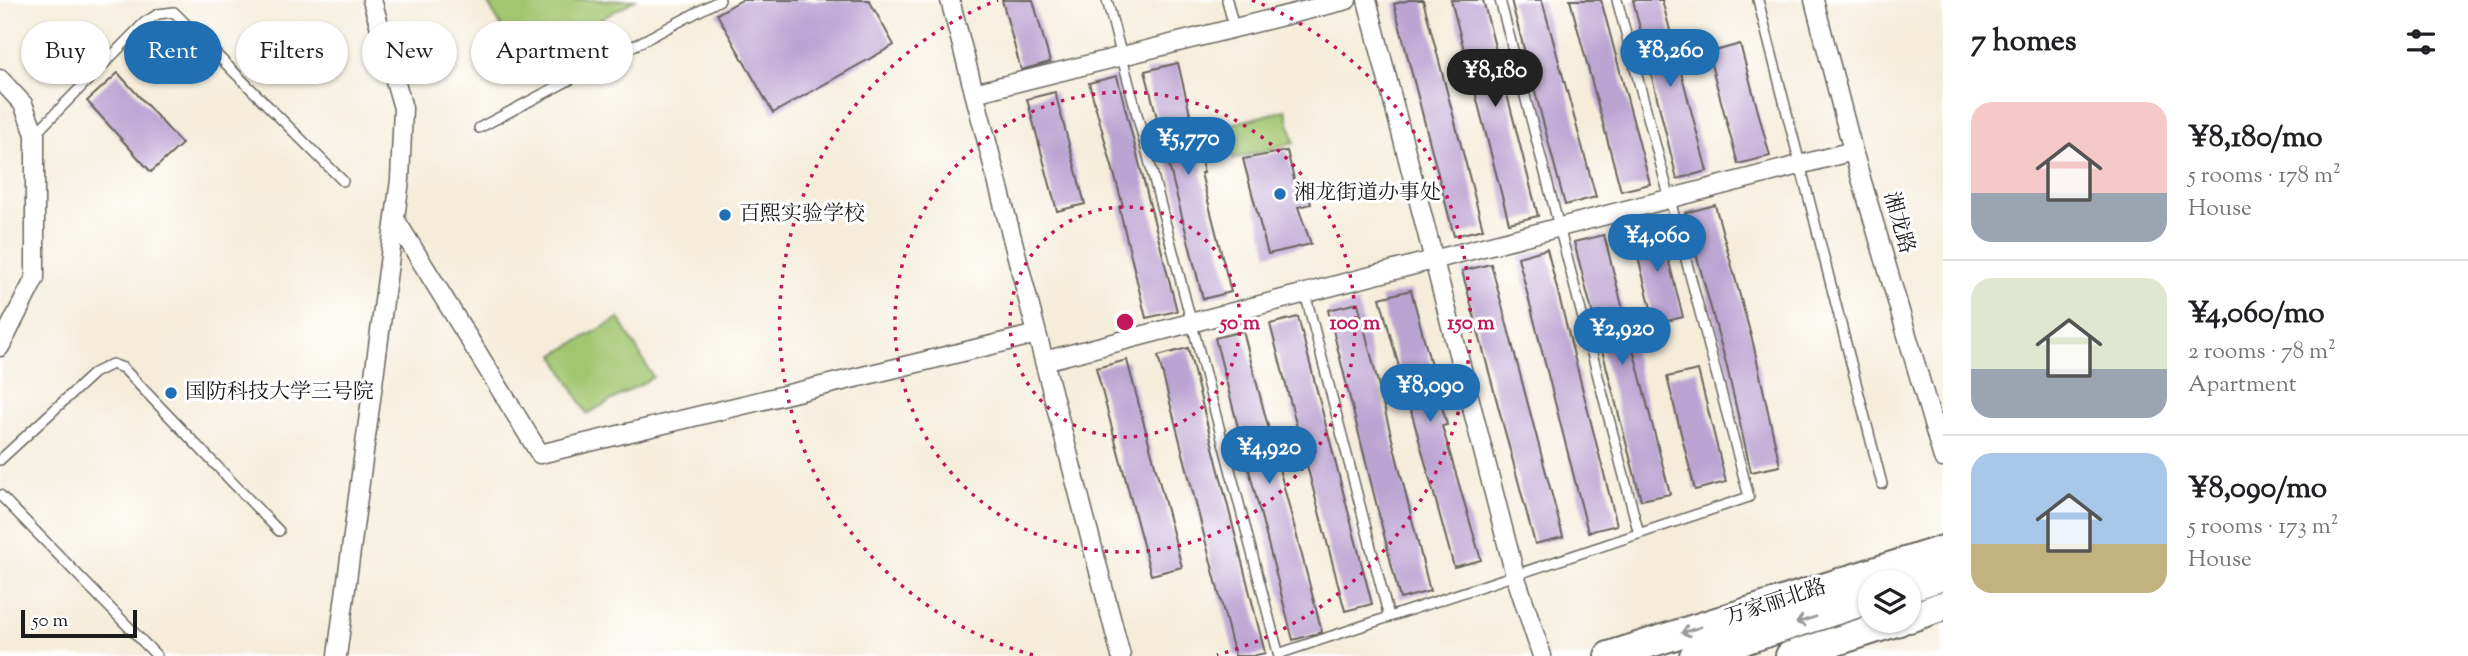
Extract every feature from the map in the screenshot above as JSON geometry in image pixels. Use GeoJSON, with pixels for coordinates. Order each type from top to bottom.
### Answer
{"type":"FeatureCollection","features":[{"type":"Feature","properties":{"kind":"main road","name":"万家丽北路"},"geometry":{"type":"LineString","coordinates":[[1609,656],[1943,550]]}},
{"type":"Feature","properties":{"kind":"main road"},"geometry":{"type":"LineString","coordinates":[[1921,583],[1943,576]]}},
{"type":"Feature","properties":{"kind":"main road"},"geometry":{"type":"LineString","coordinates":[[1694,656],[1858,603]]}},
{"type":"Feature","properties":{"kind":"main road"},"geometry":{"type":"LineString","coordinates":[[1921,614],[1943,606]]}},
{"type":"Feature","properties":{"kind":"main road"},"geometry":{"type":"LineString","coordinates":[[1830,656],[1943,621]]}},
{"type":"Feature","properties":{"kind":"main road"},"geometry":{"type":"LineString","coordinates":[[1790,656],[1862,633]]}},
{"type":"Feature","properties":{"kind":"street"},"geometry":{"type":"LineString","coordinates":[[338,655],[395,219],[403,108],[372,0]]}},
{"type":"Feature","properties":{"kind":"street"},"geometry":{"type":"LineString","coordinates":[[950,0],[1121,656]]}},
{"type":"Feature","properties":{"kind":"street"},"geometry":{"type":"LineString","coordinates":[[974,93],[1347,0]]}},
{"type":"Feature","properties":{"kind":"street"},"geometry":{"type":"LineString","coordinates":[[1367,0],[1515,575],[1542,656]]}},
{"type":"Feature","properties":{"kind":"street","name":"湘龙路"},"geometry":{"type":"LineString","coordinates":[[1814,0],[1853,151],[1943,458]]}},
{"type":"Feature","properties":{"kind":"street"},"geometry":{"type":"LineString","coordinates":[[0,79],[23,104],[35,134],[35,278],[0,346]]}},
{"type":"Feature","properties":{"kind":"street"},"geometry":{"type":"LineString","coordinates":[[1044,361],[1853,151]]}},
{"type":"Feature","properties":{"kind":"street"},"geometry":{"type":"LineString","coordinates":[[395,219],[540,454],[1037,334]]}},
{"type":"Feature","properties":{"kind":"lane"},"geometry":{"type":"LineString","coordinates":[[479,128],[720,0]]}},
{"type":"Feature","properties":{"kind":"lane"},"geometry":{"type":"LineString","coordinates":[[1107,0],[1278,655],[1749,497],[1617,0]]}},
{"type":"Feature","properties":{"kind":"lane"},"geometry":{"type":"LineString","coordinates":[[1227,0],[1234,28]]}},
{"type":"Feature","properties":{"kind":"lane"},"geometry":{"type":"LineString","coordinates":[[1500,0],[1639,534]]}},
{"type":"Feature","properties":{"kind":"lane"},"geometry":{"type":"LineString","coordinates":[[1758,0],[1882,484]]}},
{"type":"Feature","properties":{"kind":"lane"},"geometry":{"type":"LineString","coordinates":[[35,134],[145,22],[158,13],[174,12],[342,181]]}},
{"type":"Feature","properties":{"kind":"lane"},"geometry":{"type":"LineString","coordinates":[[1305,293],[1389,617]]}},
{"type":"Feature","properties":{"kind":"lane"},"geometry":{"type":"LineString","coordinates":[[0,460],[94,373],[112,364],[123,368],[279,531]]}},
{"type":"Feature","properties":{"kind":"lane"},"geometry":{"type":"LineString","coordinates":[[0,495],[157,656]]}},
{"type":"Feature","properties":{"kind":"green space"},"geometry":{"type":"Polygon","coordinates":[[[486,0],[635,0],[597,21],[498,21],[486,0]]]}},
{"type":"Feature","properties":{"kind":"green space"},"geometry":{"type":"Polygon","coordinates":[[[1286,110],[1294,143],[1233,159],[1224,126],[1286,110]]]}},
{"type":"Feature","properties":{"kind":"green space"},"geometry":{"type":"Polygon","coordinates":[[[619,318],[653,377],[587,414],[554,355],[619,318]]]}},
{"type":"Feature","properties":{"kind":"building"},"geometry":{"type":"Polygon","coordinates":[[[742,0],[869,0],[894,45],[773,113],[717,14],[742,0]]]}},
{"type":"Feature","properties":{"kind":"building"},"geometry":{"type":"Polygon","coordinates":[[[1002,0],[1033,0],[1050,62],[1021,70],[1002,0]]]}},
{"type":"Feature","properties":{"kind":"building"},"geometry":{"type":"Polygon","coordinates":[[[1423,0],[1483,229],[1454,236],[1394,4],[1423,0]]]}},
{"type":"Feature","properties":{"kind":"building"},"geometry":{"type":"Polygon","coordinates":[[[1451,0],[1483,0],[1538,216],[1509,223],[1451,0]]]}},
{"type":"Feature","properties":{"kind":"building"},"geometry":{"type":"Polygon","coordinates":[[[1511,0],[1542,0],[1596,197],[1565,205],[1511,0]]]}},
{"type":"Feature","properties":{"kind":"building"},"geometry":{"type":"Polygon","coordinates":[[[1570,0],[1601,0],[1650,184],[1621,191],[1570,0]]]}},
{"type":"Feature","properties":{"kind":"building"},"geometry":{"type":"Polygon","coordinates":[[[1633,0],[1662,0],[1707,171],[1677,179],[1633,0]]]}},
{"type":"Feature","properties":{"kind":"building"},"geometry":{"type":"Polygon","coordinates":[[[1740,44],[1770,156],[1738,164],[1708,53],[1740,44]]]}},
{"type":"Feature","properties":{"kind":"building"},"geometry":{"type":"Polygon","coordinates":[[[1178,63],[1204,173],[1201,173],[1231,292],[1203,299],[1145,71],[1178,63]]]}},
{"type":"Feature","properties":{"kind":"building"},"geometry":{"type":"Polygon","coordinates":[[[118,73],[124,84],[128,84],[182,144],[151,172],[87,101],[106,84],[110,84],[110,80],[118,73]]]}},
{"type":"Feature","properties":{"kind":"building"},"geometry":{"type":"Polygon","coordinates":[[[1117,76],[1177,311],[1146,318],[1119,207],[1123,206],[1089,83],[1117,76]]]}},
{"type":"Feature","properties":{"kind":"building"},"geometry":{"type":"Polygon","coordinates":[[[1055,92],[1085,204],[1057,211],[1027,99],[1055,92]]]}},
{"type":"Feature","properties":{"kind":"building","name":"湘龙街道办事处"},"geometry":{"type":"Polygon","coordinates":[[[1287,151],[1295,183],[1305,181],[1311,204],[1298,207],[1311,244],[1268,254],[1243,159],[1287,151]]]}},
{"type":"Feature","properties":{"kind":"building"},"geometry":{"type":"Polygon","coordinates":[[[1715,205],[1753,343],[1780,466],[1751,472],[1726,363],[1685,213],[1715,205]]]}},
{"type":"Feature","properties":{"kind":"building"},"geometry":{"type":"Polygon","coordinates":[[[1659,223],[1683,317],[1655,324],[1631,230],[1659,223]]]}},
{"type":"Feature","properties":{"kind":"building"},"geometry":{"type":"Polygon","coordinates":[[[1604,235],[1670,494],[1641,500],[1574,242],[1604,235]]]}},
{"type":"Feature","properties":{"kind":"building"},"geometry":{"type":"Polygon","coordinates":[[[1547,249],[1617,525],[1588,532],[1518,257],[1547,249]]]}},
{"type":"Feature","properties":{"kind":"building"},"geometry":{"type":"Polygon","coordinates":[[[1491,264],[1563,537],[1535,544],[1462,271],[1491,264]]]}},
{"type":"Feature","properties":{"kind":"building"},"geometry":{"type":"Polygon","coordinates":[[[1411,290],[1447,425],[1442,426],[1481,560],[1454,567],[1380,298],[1411,290]]]}},
{"type":"Feature","properties":{"kind":"building"},"geometry":{"type":"Polygon","coordinates":[[[1358,303],[1430,591],[1400,599],[1328,310],[1358,303]]]}},
{"type":"Feature","properties":{"kind":"building"},"geometry":{"type":"Polygon","coordinates":[[[1298,317],[1372,604],[1345,611],[1270,324],[1298,317]]]}},
{"type":"Feature","properties":{"kind":"building"},"geometry":{"type":"Polygon","coordinates":[[[1243,331],[1322,632],[1293,640],[1215,338],[1243,331]]]}},
{"type":"Feature","properties":{"kind":"building"},"geometry":{"type":"Polygon","coordinates":[[[1188,348],[1265,653],[1252,656],[1235,656],[1158,356],[1188,348]]]}},
{"type":"Feature","properties":{"kind":"building"},"geometry":{"type":"Polygon","coordinates":[[[1127,360],[1182,567],[1151,575],[1096,368],[1127,360]]]}},
{"type":"Feature","properties":{"kind":"building"},"geometry":{"type":"Polygon","coordinates":[[[1698,370],[1726,482],[1695,490],[1667,377],[1698,370]]]}},
{"type":"Feature","properties":{"kind":"place","name":"湘龙街道办事处"},"geometry":{"type":"Point","coordinates":[1280,194]}},
{"type":"Feature","properties":{"kind":"place","name":"百熙实验学校"},"geometry":{"type":"Point","coordinates":[725,215]}},
{"type":"Feature","properties":{"kind":"place","name":"国防科技大学三号院"},"geometry":{"type":"Point","coordinates":[171,393]}}]}
